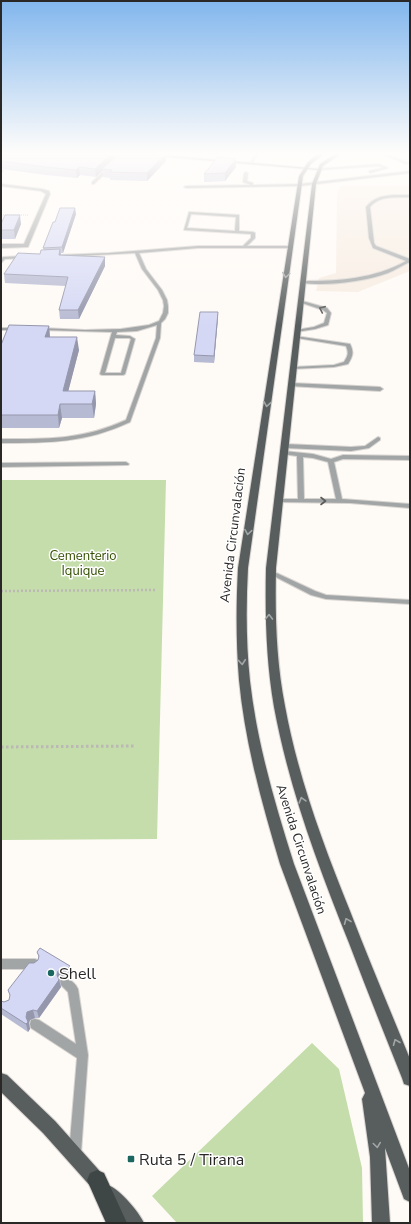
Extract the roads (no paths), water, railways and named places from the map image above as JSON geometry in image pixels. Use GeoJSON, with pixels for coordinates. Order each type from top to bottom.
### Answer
{"type":"FeatureCollection","features":[{"type":"Feature","properties":{"kind":"highway"},"geometry":{"type":"LineString","coordinates":[[97,1180],[117,1223]]}},
{"type":"Feature","properties":{"kind":"main road","name":"Avenida Circunvalación"},"geometry":{"type":"LineString","coordinates":[[296,211],[243,568],[240,619],[241,660],[251,732],[271,817],[287,864],[410,1193]]}},
{"type":"Feature","properties":{"kind":"main road","name":"Avenida Circunvalación"},"geometry":{"type":"LineString","coordinates":[[311,211],[270,572],[269,625],[271,657],[278,706],[292,768],[305,811],[322,858],[410,1078]]}},
{"type":"Feature","properties":{"kind":"main road"},"geometry":{"type":"LineString","coordinates":[[362,1066],[372,1109],[378,1157],[381,1223]]}},
{"type":"Feature","properties":{"kind":"main road"},"geometry":{"type":"LineString","coordinates":[[1,1080],[49,1127],[135,1223]]}},
{"type":"Feature","properties":{"kind":"street"},"geometry":{"type":"LineString","coordinates":[[1,246],[26,246],[41,211]]}},
{"type":"Feature","properties":{"kind":"lane"},"geometry":{"type":"LineString","coordinates":[[369,211],[374,247],[410,260]]}},
{"type":"Feature","properties":{"kind":"lane"},"geometry":{"type":"LineString","coordinates":[[237,232],[238,216],[190,213],[185,229],[253,233],[253,238],[244,246]]}},
{"type":"Feature","properties":{"kind":"lane"},"geometry":{"type":"LineString","coordinates":[[57,256],[198,247],[290,246]]}},
{"type":"Feature","properties":{"kind":"lane"},"geometry":{"type":"LineString","coordinates":[[39,329],[143,329],[159,322],[166,315],[166,304],[161,291],[144,269],[137,252]]}},
{"type":"Feature","properties":{"kind":"lane"},"geometry":{"type":"LineString","coordinates":[[2,259],[34,257]]}},
{"type":"Feature","properties":{"kind":"lane"},"geometry":{"type":"LineString","coordinates":[[303,282],[333,282],[371,278],[410,260]]}},
{"type":"Feature","properties":{"kind":"lane"},"geometry":{"type":"LineString","coordinates":[[297,334],[326,324],[329,313],[325,309],[301,301]]}},
{"type":"Feature","properties":{"kind":"lane"},"geometry":{"type":"LineString","coordinates":[[1,440],[40,441],[92,436],[110,431],[128,421],[158,338],[159,322]]}},
{"type":"Feature","properties":{"kind":"lane"},"geometry":{"type":"LineString","coordinates":[[1,329],[24,329]]}},
{"type":"Feature","properties":{"kind":"lane"},"geometry":{"type":"LineString","coordinates":[[113,336],[130,337],[133,339],[123,374],[102,374],[113,336],[115,330]]}},
{"type":"Feature","properties":{"kind":"lane"},"geometry":{"type":"LineString","coordinates":[[293,368],[334,366],[346,363],[351,352],[348,345],[297,334]]}},
{"type":"Feature","properties":{"kind":"lane"},"geometry":{"type":"LineString","coordinates":[[292,385],[380,389]]}},
{"type":"Feature","properties":{"kind":"lane"},"geometry":{"type":"LineString","coordinates":[[284,450],[351,449],[366,447],[378,439]]}},
{"type":"Feature","properties":{"kind":"lane"},"geometry":{"type":"LineString","coordinates":[[284,450],[300,455],[331,461],[343,457],[410,458]]}},
{"type":"Feature","properties":{"kind":"lane"},"geometry":{"type":"LineString","coordinates":[[300,455],[301,501]]}},
{"type":"Feature","properties":{"kind":"lane"},"geometry":{"type":"LineString","coordinates":[[331,461],[339,501]]}},
{"type":"Feature","properties":{"kind":"lane"},"geometry":{"type":"LineString","coordinates":[[1,465],[126,464]]}},
{"type":"Feature","properties":{"kind":"lane"},"geometry":{"type":"LineString","coordinates":[[279,501],[339,501],[410,506]]}},
{"type":"Feature","properties":{"kind":"lane"},"geometry":{"type":"LineString","coordinates":[[270,572],[313,593],[326,597],[410,602]]}},
{"type":"Feature","properties":{"kind":"lane"},"geometry":{"type":"LineString","coordinates":[[1,964],[35,964]]}},
{"type":"Feature","properties":{"kind":"lane"},"geometry":{"type":"LineString","coordinates":[[65,982],[73,989],[83,1055],[74,1155]]}},
{"type":"Feature","properties":{"kind":"lane"},"geometry":{"type":"LineString","coordinates":[[35,1024],[83,1055]]}},
{"type":"Feature","properties":{"kind":"place","name":"Shell"},"geometry":{"type":"Point","coordinates":[51,973]}},
{"type":"Feature","properties":{"kind":"place","name":"Ruta 5 / Tirana"},"geometry":{"type":"Point","coordinates":[131,1159]}},
{"type":"Feature","properties":{"kind":"park label","name":"Cementerio Iquique"},"geometry":{"type":"Point","coordinates":[83,562]}}]}
